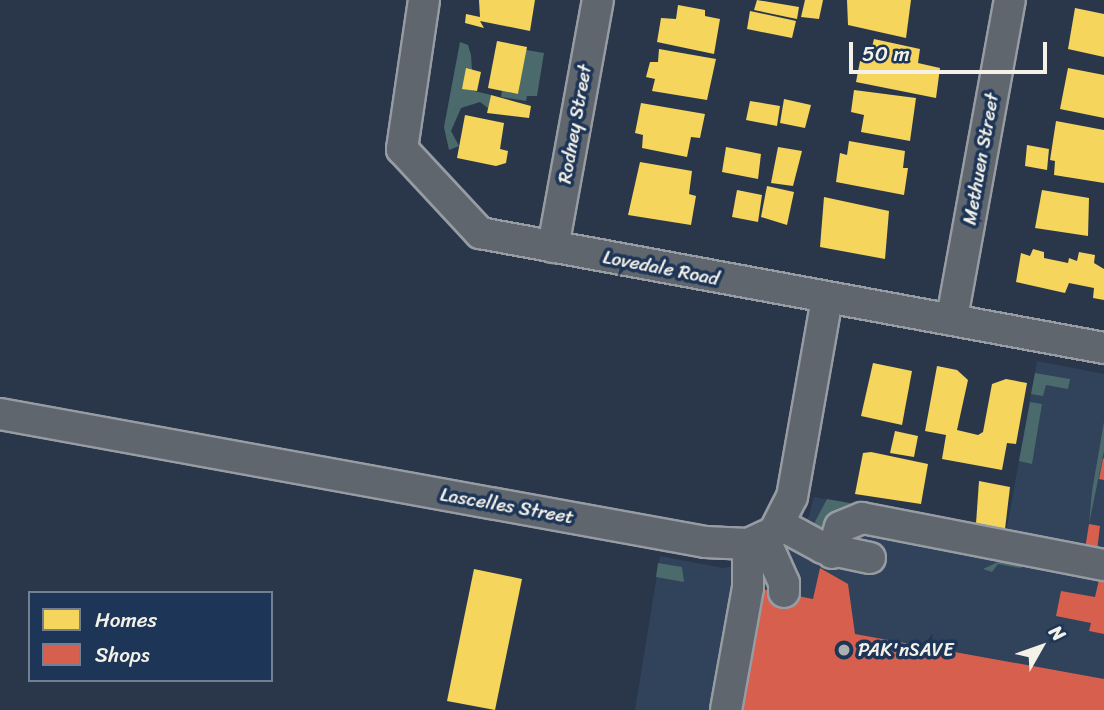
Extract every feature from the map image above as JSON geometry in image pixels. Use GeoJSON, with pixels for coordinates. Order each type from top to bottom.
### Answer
{"type":"FeatureCollection","features":[{"type":"Feature","properties":{"kind":"street","name":"Lovedale Road"},"geometry":{"type":"LineString","coordinates":[[424,0],[402,149],[480,233],[1104,348]]}},
{"type":"Feature","properties":{"kind":"street","name":"Rodney Street"},"geometry":{"type":"LineString","coordinates":[[552,247],[598,0]]}},
{"type":"Feature","properties":{"kind":"street","name":"Methuen Street"},"geometry":{"type":"LineString","coordinates":[[952,318],[1010,0]]}},
{"type":"Feature","properties":{"kind":"street"},"geometry":{"type":"LineString","coordinates":[[726,710],[748,588],[764,535],[792,497],[827,298]]}},
{"type":"Feature","properties":{"kind":"street","name":"Lascelles Street"},"geometry":{"type":"LineString","coordinates":[[0,414],[705,542],[764,535]]}},
{"type":"Feature","properties":{"kind":"street"},"geometry":{"type":"LineString","coordinates":[[833,552],[840,527],[862,518],[1104,565]]}},
{"type":"Feature","properties":{"kind":"street"},"geometry":{"type":"LineString","coordinates":[[764,535],[870,558]]}},
{"type":"Feature","properties":{"kind":"street"},"geometry":{"type":"LineString","coordinates":[[764,535],[784,583],[783,592]]}},
{"type":"Feature","properties":{"kind":"shaded area"},"geometry":{"type":"Polygon","coordinates":[[[1037,361],[1104,374],[1104,710],[635,710],[660,556],[723,568],[761,561],[791,543],[809,516],[814,497],[1006,533],[1037,361]]]}},
{"type":"Feature","properties":{"kind":"green space"},"geometry":{"type":"Polygon","coordinates":[[[460,42],[468,45],[472,70],[462,88],[491,95],[488,108],[480,102],[461,108],[451,131],[459,146],[449,150],[444,127],[460,42]]]}},
{"type":"Feature","properties":{"kind":"green space"},"geometry":{"type":"Polygon","coordinates":[[[526,50],[544,53],[537,96],[527,96],[526,101],[501,97],[502,91],[518,94],[526,50]]]}},
{"type":"Feature","properties":{"kind":"green space"},"geometry":{"type":"Polygon","coordinates":[[[1035,373],[1070,379],[1068,389],[1046,385],[1043,396],[1031,394],[1035,373]]]}},
{"type":"Feature","properties":{"kind":"green space"},"geometry":{"type":"Polygon","coordinates":[[[1030,402],[1042,404],[1032,464],[1019,461],[1030,402]]]}},
{"type":"Feature","properties":{"kind":"green space"},"geometry":{"type":"Polygon","coordinates":[[[1104,422],[1104,451],[1089,524],[1092,491],[1104,422]]]}},
{"type":"Feature","properties":{"kind":"green space"},"geometry":{"type":"Polygon","coordinates":[[[827,499],[855,504],[825,542],[809,533],[827,499]]]}},
{"type":"Feature","properties":{"kind":"green space"},"geometry":{"type":"Polygon","coordinates":[[[1013,555],[1028,564],[1020,568],[998,564],[992,572],[983,569],[1013,555]]]}},
{"type":"Feature","properties":{"kind":"green space"},"geometry":{"type":"Polygon","coordinates":[[[658,563],[682,567],[684,582],[656,577],[658,563]]]}},
{"type":"Feature","properties":{"kind":"building: Homes"},"geometry":{"type":"Polygon","coordinates":[[[479,0],[535,0],[530,31],[480,21],[484,28],[465,23],[466,14],[480,17],[479,0]]]}},
{"type":"Feature","properties":{"kind":"building: Homes"},"geometry":{"type":"Polygon","coordinates":[[[757,0],[799,7],[797,19],[754,10],[757,0]]]}},
{"type":"Feature","properties":{"kind":"building: Homes"},"geometry":{"type":"Polygon","coordinates":[[[805,0],[823,0],[819,19],[801,17],[805,0]]]}},
{"type":"Feature","properties":{"kind":"building: Homes"},"geometry":{"type":"Polygon","coordinates":[[[847,0],[911,0],[906,38],[848,25],[847,0]]]}},
{"type":"Feature","properties":{"kind":"building: Homes"},"geometry":{"type":"Polygon","coordinates":[[[678,5],[705,10],[705,16],[720,19],[714,54],[657,42],[661,18],[676,19],[678,5]]]}},
{"type":"Feature","properties":{"kind":"building: Homes"},"geometry":{"type":"Polygon","coordinates":[[[1075,8],[1104,14],[1104,57],[1068,49],[1075,8]]]}},
{"type":"Feature","properties":{"kind":"building: Homes"},"geometry":{"type":"Polygon","coordinates":[[[750,11],[796,21],[792,38],[747,29],[750,11]]]}},
{"type":"Feature","properties":{"kind":"building: Homes"},"geometry":{"type":"Polygon","coordinates":[[[874,39],[920,49],[918,63],[940,68],[936,98],[856,82],[860,61],[868,63],[874,39]]]}},
{"type":"Feature","properties":{"kind":"building: Homes"},"geometry":{"type":"Polygon","coordinates":[[[497,41],[527,47],[518,94],[488,88],[497,41]]]}},
{"type":"Feature","properties":{"kind":"building: Homes"},"geometry":{"type":"Polygon","coordinates":[[[659,49],[716,59],[707,100],[652,91],[655,79],[646,77],[650,62],[658,62],[659,49]]]}},
{"type":"Feature","properties":{"kind":"building: Homes"},"geometry":{"type":"Polygon","coordinates":[[[466,68],[481,72],[477,91],[462,89],[466,68]]]}},
{"type":"Feature","properties":{"kind":"building: Homes"},"geometry":{"type":"Polygon","coordinates":[[[1068,68],[1104,75],[1104,118],[1060,109],[1068,68]]]}},
{"type":"Feature","properties":{"kind":"building: Homes"},"geometry":{"type":"Polygon","coordinates":[[[854,90],[916,98],[910,141],[861,132],[864,115],[851,112],[854,90]]]}},
{"type":"Feature","properties":{"kind":"building: Homes"},"geometry":{"type":"Polygon","coordinates":[[[491,95],[531,106],[529,118],[487,113],[491,95]]]}},
{"type":"Feature","properties":{"kind":"building: Homes"},"geometry":{"type":"Polygon","coordinates":[[[784,99],[811,105],[805,128],[780,123],[784,99]]]}},
{"type":"Feature","properties":{"kind":"building: Homes"},"geometry":{"type":"Polygon","coordinates":[[[750,101],[780,106],[777,126],[746,120],[750,101]]]}},
{"type":"Feature","properties":{"kind":"building: Homes"},"geometry":{"type":"Polygon","coordinates":[[[641,103],[705,114],[700,138],[691,137],[687,157],[642,148],[643,135],[635,133],[641,103]]]}},
{"type":"Feature","properties":{"kind":"building: Homes"},"geometry":{"type":"Polygon","coordinates":[[[465,115],[504,123],[500,149],[508,151],[506,163],[496,166],[457,158],[465,115]]]}},
{"type":"Feature","properties":{"kind":"building: Homes"},"geometry":{"type":"Polygon","coordinates":[[[1056,121],[1104,130],[1104,183],[1054,175],[1055,161],[1050,160],[1056,121]]]}},
{"type":"Feature","properties":{"kind":"building: Homes"},"geometry":{"type":"Polygon","coordinates":[[[849,141],[905,151],[903,168],[908,168],[904,195],[836,182],[840,153],[847,155],[849,141]]]}},
{"type":"Feature","properties":{"kind":"building: Homes"},"geometry":{"type":"Polygon","coordinates":[[[1027,145],[1049,149],[1047,170],[1025,166],[1027,145]]]}},
{"type":"Feature","properties":{"kind":"building: Homes"},"geometry":{"type":"Polygon","coordinates":[[[726,147],[761,154],[758,179],[722,172],[726,147]]]}},
{"type":"Feature","properties":{"kind":"building: Homes"},"geometry":{"type":"Polygon","coordinates":[[[778,147],[802,151],[793,186],[771,183],[778,147]]]}},
{"type":"Feature","properties":{"kind":"building: Homes"},"geometry":{"type":"Polygon","coordinates":[[[640,162],[692,171],[689,194],[696,196],[691,225],[628,215],[640,162]]]}},
{"type":"Feature","properties":{"kind":"building: Homes"},"geometry":{"type":"Polygon","coordinates":[[[767,186],[794,192],[787,225],[761,217],[767,186]]]}},
{"type":"Feature","properties":{"kind":"building: Homes"},"geometry":{"type":"Polygon","coordinates":[[[737,190],[762,195],[758,222],[732,217],[737,190]]]}},
{"type":"Feature","properties":{"kind":"building: Homes"},"geometry":{"type":"Polygon","coordinates":[[[1042,190],[1089,198],[1088,236],[1035,228],[1042,190]]]}},
{"type":"Feature","properties":{"kind":"building: Homes"},"geometry":{"type":"Polygon","coordinates":[[[824,197],[889,211],[885,259],[820,247],[824,197]]]}},
{"type":"Feature","properties":{"kind":"building: Homes"},"geometry":{"type":"Polygon","coordinates":[[[1033,249],[1044,252],[1044,258],[1068,263],[1069,258],[1077,261],[1079,252],[1095,255],[1094,263],[1104,269],[1104,300],[1093,298],[1094,288],[1069,283],[1065,293],[1016,282],[1021,253],[1030,256],[1033,249]]]}},
{"type":"Feature","properties":{"kind":"building: Homes"},"geometry":{"type":"Polygon","coordinates":[[[873,363],[912,371],[902,425],[861,416],[873,363]]]}},
{"type":"Feature","properties":{"kind":"building: Homes"},"geometry":{"type":"Polygon","coordinates":[[[937,366],[957,370],[968,380],[957,430],[978,435],[983,432],[992,384],[1006,379],[1027,383],[1016,444],[1007,443],[1002,470],[942,459],[946,435],[925,431],[937,366]]]}},
{"type":"Feature","properties":{"kind":"building: Homes"},"geometry":{"type":"Polygon","coordinates":[[[895,431],[918,436],[914,457],[890,453],[895,431]]]}},
{"type":"Feature","properties":{"kind":"building: Homes"},"geometry":{"type":"Polygon","coordinates":[[[871,452],[928,464],[921,504],[855,494],[863,453],[871,452]]]}},
{"type":"Feature","properties":{"kind":"building: Homes"},"geometry":{"type":"Polygon","coordinates":[[[979,481],[1010,487],[1005,529],[976,524],[979,481]]]}},
{"type":"Feature","properties":{"kind":"building: Homes"},"geometry":{"type":"Polygon","coordinates":[[[474,569],[522,579],[495,710],[447,701],[474,569]]]}},
{"type":"Feature","properties":{"kind":"building: Shops"},"geometry":{"type":"Polygon","coordinates":[[[1104,459],[1104,480],[1099,479],[1104,459]]]}},
{"type":"Feature","properties":{"kind":"building: Shops"},"geometry":{"type":"Polygon","coordinates":[[[1089,524],[1100,526],[1097,551],[1085,549],[1089,524]]]}},
{"type":"Feature","properties":{"kind":"building: Shops","name":"PAK'nSAVE"},"geometry":{"type":"Polygon","coordinates":[[[820,568],[848,584],[855,634],[1104,679],[1104,710],[734,710],[757,588],[813,599],[820,568]]]}},
{"type":"Feature","properties":{"kind":"building: Shops"},"geometry":{"type":"Polygon","coordinates":[[[1101,571],[1104,571],[1104,634],[1089,631],[1091,623],[1056,616],[1061,591],[1095,597],[1101,571]]]}},
{"type":"Feature","properties":{"kind":"place","name":"PAK'nSAVE"},"geometry":{"type":"Point","coordinates":[844,650]}}]}
